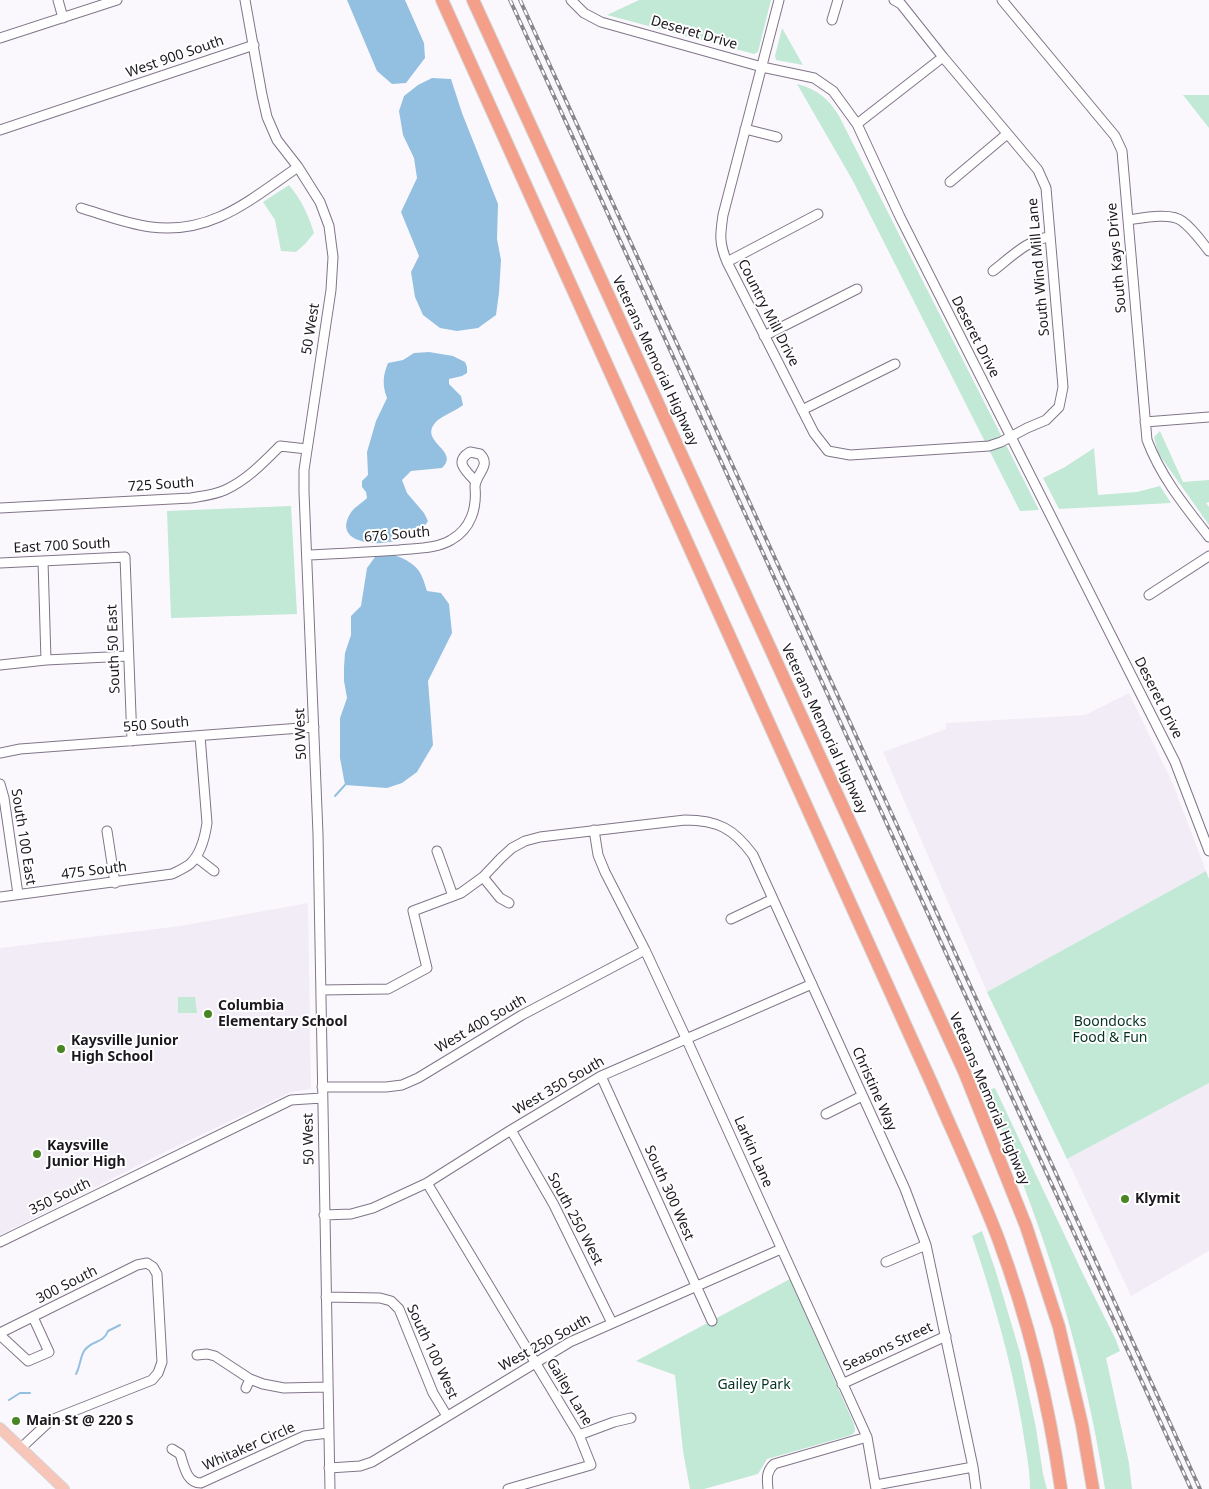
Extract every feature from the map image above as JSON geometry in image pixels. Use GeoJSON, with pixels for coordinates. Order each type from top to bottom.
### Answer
{"type":"FeatureCollection","features":[{"type":"Feature","properties":{"kind":"highway"},"geometry":{"type":"LineString","coordinates":[[442,0],[932,1084],[998,1238],[1031,1339],[1053,1436],[1061,1489]]}},
{"type":"Feature","properties":{"kind":"highway","name":"Veterans Memorial Highway"},"geometry":{"type":"LineString","coordinates":[[473,0],[964,1071],[1026,1226],[1059,1327],[1082,1425],[1093,1489]]}},
{"type":"Feature","properties":{"kind":"main road"},"geometry":{"type":"LineString","coordinates":[[0,1428],[61,1488]]}},
{"type":"Feature","properties":{"kind":"street"},"geometry":{"type":"LineString","coordinates":[[58,0],[63,18]]}},
{"type":"Feature","properties":{"kind":"street"},"geometry":{"type":"LineString","coordinates":[[0,38],[117,0]]}},
{"type":"Feature","properties":{"kind":"street","name":"50 West"},"geometry":{"type":"LineString","coordinates":[[245,0],[262,95],[268,117],[277,140],[298,167],[320,202],[329,226],[333,257],[331,290],[304,470],[320,911],[330,1489]]}},
{"type":"Feature","properties":{"kind":"street","name":"Deseret Drive"},"geometry":{"type":"LineString","coordinates":[[571,0],[584,13],[601,22],[762,67],[814,78],[833,91],[857,124],[900,217],[1175,762],[1209,851]]}},
{"type":"Feature","properties":{"kind":"street","name":"Country Mill Drive"},"geometry":{"type":"LineString","coordinates":[[779,0],[723,215],[720,237],[726,262],[814,433],[828,451],[850,455],[989,446],[1010,437]]}},
{"type":"Feature","properties":{"kind":"street"},"geometry":{"type":"LineString","coordinates":[[832,20],[838,0]]}},
{"type":"Feature","properties":{"kind":"street","name":"South Wind Mill Lane"},"geometry":{"type":"LineString","coordinates":[[894,0],[901,4],[1038,170],[1046,188],[1063,387],[1059,407],[1046,420],[1010,437]]}},
{"type":"Feature","properties":{"kind":"street","name":"South Kays Drive"},"geometry":{"type":"LineString","coordinates":[[1002,0],[1115,136],[1122,151],[1147,440],[1155,460],[1175,494],[1209,537]]}},
{"type":"Feature","properties":{"kind":"street","name":"West 900 South"},"geometry":{"type":"LineString","coordinates":[[0,130],[254,45]]}},
{"type":"Feature","properties":{"kind":"street"},"geometry":{"type":"LineString","coordinates":[[857,124],[943,57]]}},
{"type":"Feature","properties":{"kind":"street"},"geometry":{"type":"LineString","coordinates":[[745,129],[778,137]]}},
{"type":"Feature","properties":{"kind":"street"},"geometry":{"type":"LineString","coordinates":[[950,182],[1007,134]]}},
{"type":"Feature","properties":{"kind":"street"},"geometry":{"type":"LineString","coordinates":[[81,208],[151,227],[166,228],[197,225],[223,217],[236,210],[298,167]]}},
{"type":"Feature","properties":{"kind":"street"},"geometry":{"type":"LineString","coordinates":[[726,262],[818,214]]}},
{"type":"Feature","properties":{"kind":"street"},"geometry":{"type":"LineString","coordinates":[[1128,220],[1169,216],[1181,220],[1189,226],[1209,251]]}},
{"type":"Feature","properties":{"kind":"street"},"geometry":{"type":"LineString","coordinates":[[993,271],[1030,243],[1041,238],[1050,237]]}},
{"type":"Feature","properties":{"kind":"street"},"geometry":{"type":"LineString","coordinates":[[764,336],[857,289]]}},
{"type":"Feature","properties":{"kind":"street"},"geometry":{"type":"LineString","coordinates":[[802,410],[895,364]]}},
{"type":"Feature","properties":{"kind":"street"},"geometry":{"type":"LineString","coordinates":[[1145,422],[1209,417]]}},
{"type":"Feature","properties":{"kind":"street","name":"725 South"},"geometry":{"type":"LineString","coordinates":[[0,508],[190,498],[209,495],[238,483],[280,446],[307,449]]}},
{"type":"Feature","properties":{"kind":"street","name":"676 South"},"geometry":{"type":"LineString","coordinates":[[306,555],[383,551],[441,545],[458,536],[468,525],[476,504],[475,481]]}},
{"type":"Feature","properties":{"kind":"street"},"geometry":{"type":"LineString","coordinates":[[1149,595],[1209,556]]}},
{"type":"Feature","properties":{"kind":"street","name":"East 700 South"},"geometry":{"type":"LineString","coordinates":[[0,563],[125,557]]}},
{"type":"Feature","properties":{"kind":"street","name":"South 50 East"},"geometry":{"type":"LineString","coordinates":[[125,557],[132,741]]}},
{"type":"Feature","properties":{"kind":"street"},"geometry":{"type":"LineString","coordinates":[[44,561],[46,660]]}},
{"type":"Feature","properties":{"kind":"street"},"geometry":{"type":"LineString","coordinates":[[0,665],[46,660],[128,656]]}},
{"type":"Feature","properties":{"kind":"street","name":"550 South"},"geometry":{"type":"LineString","coordinates":[[0,753],[20,748],[314,727]]}},
{"type":"Feature","properties":{"kind":"street"},"geometry":{"type":"LineString","coordinates":[[200,736],[207,823],[205,838],[196,857],[214,871]]}},
{"type":"Feature","properties":{"kind":"street","name":"South 100 East"},"geometry":{"type":"LineString","coordinates":[[0,784],[4,798],[18,894]]}},
{"type":"Feature","properties":{"kind":"street","name":"Christine Way"},"geometry":{"type":"LineString","coordinates":[[321,990],[388,989],[427,968],[413,911],[461,893],[483,877],[501,858],[525,841],[540,836],[685,820],[703,820],[720,824],[732,832],[744,842],[753,855],[904,1189],[926,1245],[976,1489]]}},
{"type":"Feature","properties":{"kind":"street","name":"Larkin Lane"},"geometry":{"type":"LineString","coordinates":[[594,830],[598,855],[604,872],[645,950],[686,1038],[866,1437],[876,1487]]}},
{"type":"Feature","properties":{"kind":"street"},"geometry":{"type":"LineString","coordinates":[[106,831],[115,882]]}},
{"type":"Feature","properties":{"kind":"street"},"geometry":{"type":"LineString","coordinates":[[436,851],[453,896]]}},
{"type":"Feature","properties":{"kind":"street","name":"475 South"},"geometry":{"type":"LineString","coordinates":[[0,897],[172,874],[189,865],[196,857]]}},
{"type":"Feature","properties":{"kind":"street"},"geometry":{"type":"LineString","coordinates":[[483,877],[500,898],[509,903]]}},
{"type":"Feature","properties":{"kind":"street"},"geometry":{"type":"LineString","coordinates":[[731,919],[773,900]]}},
{"type":"Feature","properties":{"kind":"street","name":"West 400 South"},"geometry":{"type":"LineString","coordinates":[[322,1087],[386,1087],[402,1085],[418,1078],[522,1015],[645,950]]}},
{"type":"Feature","properties":{"kind":"street","name":"West 350 South"},"geometry":{"type":"LineString","coordinates":[[324,1215],[351,1214],[373,1208],[427,1183],[601,1076],[812,984]]}},
{"type":"Feature","properties":{"kind":"street","name":"South 300 West"},"geometry":{"type":"LineString","coordinates":[[601,1076],[712,1322]]}},
{"type":"Feature","properties":{"kind":"street"},"geometry":{"type":"LineString","coordinates":[[826,1114],[862,1096]]}},
{"type":"Feature","properties":{"kind":"street","name":"350 South"},"geometry":{"type":"LineString","coordinates":[[0,1242],[252,1117],[291,1100],[322,1098]]}},
{"type":"Feature","properties":{"kind":"street","name":"South 250 West"},"geometry":{"type":"LineString","coordinates":[[511,1130],[554,1204],[612,1323]]}},
{"type":"Feature","properties":{"kind":"street","name":"Gailey Lane"},"geometry":{"type":"LineString","coordinates":[[427,1183],[579,1435],[591,1466],[508,1489]]}},
{"type":"Feature","properties":{"kind":"street"},"geometry":{"type":"LineString","coordinates":[[886,1262],[926,1245]]}},
{"type":"Feature","properties":{"kind":"street","name":"West 250 South"},"geometry":{"type":"LineString","coordinates":[[329,1468],[360,1466],[372,1462],[570,1342],[781,1249]]}},
{"type":"Feature","properties":{"kind":"street","name":"300 South"},"geometry":{"type":"LineString","coordinates":[[0,1334],[136,1265],[147,1262],[154,1267],[157,1274],[162,1362],[158,1373],[152,1380],[51,1420],[21,1448]]}},
{"type":"Feature","properties":{"kind":"street","name":"South 100 West"},"geometry":{"type":"LineString","coordinates":[[326,1297],[380,1298],[391,1301],[399,1309],[433,1392],[447,1416]]}},
{"type":"Feature","properties":{"kind":"street"},"geometry":{"type":"LineString","coordinates":[[0,1334],[28,1361],[49,1352],[33,1317]]}},
{"type":"Feature","properties":{"kind":"street","name":"Seasons Street"},"geometry":{"type":"LineString","coordinates":[[842,1384],[946,1336]]}},
{"type":"Feature","properties":{"kind":"street"},"geometry":{"type":"LineString","coordinates":[[197,1355],[207,1354],[215,1356],[250,1379],[263,1384],[284,1388],[327,1387]]}},
{"type":"Feature","properties":{"kind":"street"},"geometry":{"type":"LineString","coordinates":[[246,1388],[250,1379]]}},
{"type":"Feature","properties":{"kind":"street"},"geometry":{"type":"LineString","coordinates":[[579,1435],[631,1418]]}},
{"type":"Feature","properties":{"kind":"street","name":"Whitaker Circle"},"geometry":{"type":"LineString","coordinates":[[172,1450],[180,1454],[188,1478],[192,1482],[201,1483],[304,1436],[328,1434]]}},
{"type":"Feature","properties":{"kind":"street"},"geometry":{"type":"LineString","coordinates":[[768,1489],[767,1478],[769,1470],[774,1464],[866,1437]]}},
{"type":"Feature","properties":{"kind":"street"},"geometry":{"type":"LineString","coordinates":[[876,1487],[973,1467]]}},
{"type":"Feature","properties":{"kind":"shaded area"},"geometry":{"type":"Polygon","coordinates":[[[1129,693],[1173,784],[1206,871],[987,992],[883,752],[946,729],[946,723],[1085,715],[1129,693]]]}},
{"type":"Feature","properties":{"kind":"shaded area"},"geometry":{"type":"Polygon","coordinates":[[[308,903],[311,1089],[291,1092],[169,1150],[0,1235],[0,948],[180,926],[308,903]]]}},
{"type":"Feature","properties":{"kind":"shaded area"},"geometry":{"type":"Polygon","coordinates":[[[1209,1083],[1209,1251],[1131,1296],[1067,1159],[1209,1083]]]}},
{"type":"Feature","properties":{"kind":"green space"},"geometry":{"type":"Polygon","coordinates":[[[639,0],[771,0],[758,52],[754,54],[607,15],[639,0]]]}},
{"type":"Feature","properties":{"kind":"green space"},"geometry":{"type":"Polygon","coordinates":[[[782,28],[803,65],[776,60],[775,56],[782,28]]]}},
{"type":"Feature","properties":{"kind":"green space"},"geometry":{"type":"Polygon","coordinates":[[[797,84],[811,89],[822,96],[839,116],[1039,510],[1020,511],[853,181],[797,84]]]}},
{"type":"Feature","properties":{"kind":"green space"},"geometry":{"type":"Polygon","coordinates":[[[1183,95],[1209,95],[1209,128],[1183,95]]]}},
{"type":"Feature","properties":{"kind":"green space"},"geometry":{"type":"Polygon","coordinates":[[[289,185],[304,208],[314,233],[296,252],[281,251],[275,220],[263,202],[289,185]]]}},
{"type":"Feature","properties":{"kind":"green space"},"geometry":{"type":"Polygon","coordinates":[[[1160,431],[1183,482],[1209,480],[1209,502],[1206,503],[1209,507],[1209,525],[1158,453],[1154,437],[1160,431]]]}},
{"type":"Feature","properties":{"kind":"green space"},"geometry":{"type":"Polygon","coordinates":[[[1094,448],[1098,495],[1137,492],[1160,486],[1171,503],[1059,509],[1043,478],[1065,467],[1094,448]]]}},
{"type":"Feature","properties":{"kind":"green space"},"geometry":{"type":"Polygon","coordinates":[[[291,506],[297,614],[171,618],[167,511],[291,506]]]}},
{"type":"Feature","properties":{"kind":"green space","name":"Boondocks Food & Fun"},"geometry":{"type":"Polygon","coordinates":[[[1206,871],[1209,879],[1209,1083],[1067,1159],[987,992],[1206,871]]]}},
{"type":"Feature","properties":{"kind":"green space"},"geometry":{"type":"Polygon","coordinates":[[[178,997],[195,997],[197,1013],[178,1013],[178,997]]]}},
{"type":"Feature","properties":{"kind":"green space"},"geometry":{"type":"Polygon","coordinates":[[[995,1088],[1120,1351],[1106,1358],[1129,1463],[1132,1489],[1105,1489],[1085,1387],[1073,1336],[1058,1286],[1024,1188],[985,1091],[995,1088]]]}},
{"type":"Feature","properties":{"kind":"green space"},"geometry":{"type":"Polygon","coordinates":[[[982,1231],[1020,1353],[1047,1489],[1030,1489],[1022,1425],[1007,1353],[972,1236],[982,1231]]]}},
{"type":"Feature","properties":{"kind":"green space","name":"Gailey Park"},"geometry":{"type":"Polygon","coordinates":[[[790,1279],[854,1424],[855,1431],[848,1436],[767,1459],[758,1474],[704,1489],[690,1489],[683,1451],[675,1375],[636,1361],[790,1279]]]}},
{"type":"Feature","properties":{"kind":"water"},"geometry":{"type":"Polygon","coordinates":[[[347,0],[405,0],[424,43],[425,58],[406,83],[392,84],[377,71],[347,0]]]}},
{"type":"Feature","properties":{"kind":"water"},"geometry":{"type":"Polygon","coordinates":[[[432,78],[451,79],[462,113],[498,204],[497,239],[501,260],[496,315],[478,328],[457,331],[440,328],[423,315],[415,297],[411,272],[419,256],[401,212],[417,178],[414,158],[403,135],[399,111],[404,96],[418,85],[432,78]]]}},
{"type":"Feature","properties":{"kind":"water"},"geometry":{"type":"Polygon","coordinates":[[[429,352],[453,356],[465,362],[467,373],[449,379],[449,384],[461,396],[463,405],[437,421],[431,430],[435,441],[447,456],[446,462],[442,468],[411,471],[402,480],[407,493],[424,513],[428,521],[424,527],[416,529],[408,539],[377,543],[355,539],[348,532],[346,527],[347,521],[353,510],[367,498],[366,492],[362,487],[362,481],[368,475],[367,452],[376,421],[387,398],[384,384],[386,367],[388,363],[403,360],[414,353],[429,352]]]}},
{"type":"Feature","properties":{"kind":"water"},"geometry":{"type":"Polygon","coordinates":[[[382,553],[397,556],[412,564],[420,573],[427,591],[441,593],[449,604],[452,633],[428,681],[433,745],[417,772],[402,783],[387,788],[345,785],[340,758],[340,718],[347,698],[344,681],[345,653],[351,635],[351,616],[361,606],[367,568],[375,557],[382,553]]]}},
{"type":"Feature","properties":{"kind":"waterway"},"geometry":{"type":"LineString","coordinates":[[335,796],[345,785]]}},
{"type":"Feature","properties":{"kind":"waterway"},"geometry":{"type":"LineString","coordinates":[[76,1374],[84,1351],[90,1345],[103,1338],[108,1331],[120,1325]]}},
{"type":"Feature","properties":{"kind":"waterway"},"geometry":{"type":"LineString","coordinates":[[9,1400],[20,1393],[30,1393]]}},
{"type":"Feature","properties":{"kind":"railway"},"geometry":{"type":"LineString","coordinates":[[510,0],[1191,1489]]}},
{"type":"Feature","properties":{"kind":"railway"},"geometry":{"type":"LineString","coordinates":[[520,0],[1200,1489]]}},
{"type":"Feature","properties":{"kind":"place","name":"Columbia Elementary School"},"geometry":{"type":"Point","coordinates":[208,1014]}},
{"type":"Feature","properties":{"kind":"place","name":"Kaysville Junior High School"},"geometry":{"type":"Point","coordinates":[61,1049]}},
{"type":"Feature","properties":{"kind":"place","name":"Kaysville Junior High"},"geometry":{"type":"Point","coordinates":[37,1154]}},
{"type":"Feature","properties":{"kind":"place","name":"Klymit"},"geometry":{"type":"Point","coordinates":[1125,1199]}},
{"type":"Feature","properties":{"kind":"place","name":"Main St @ 220 S"},"geometry":{"type":"Point","coordinates":[16,1421]}}]}
